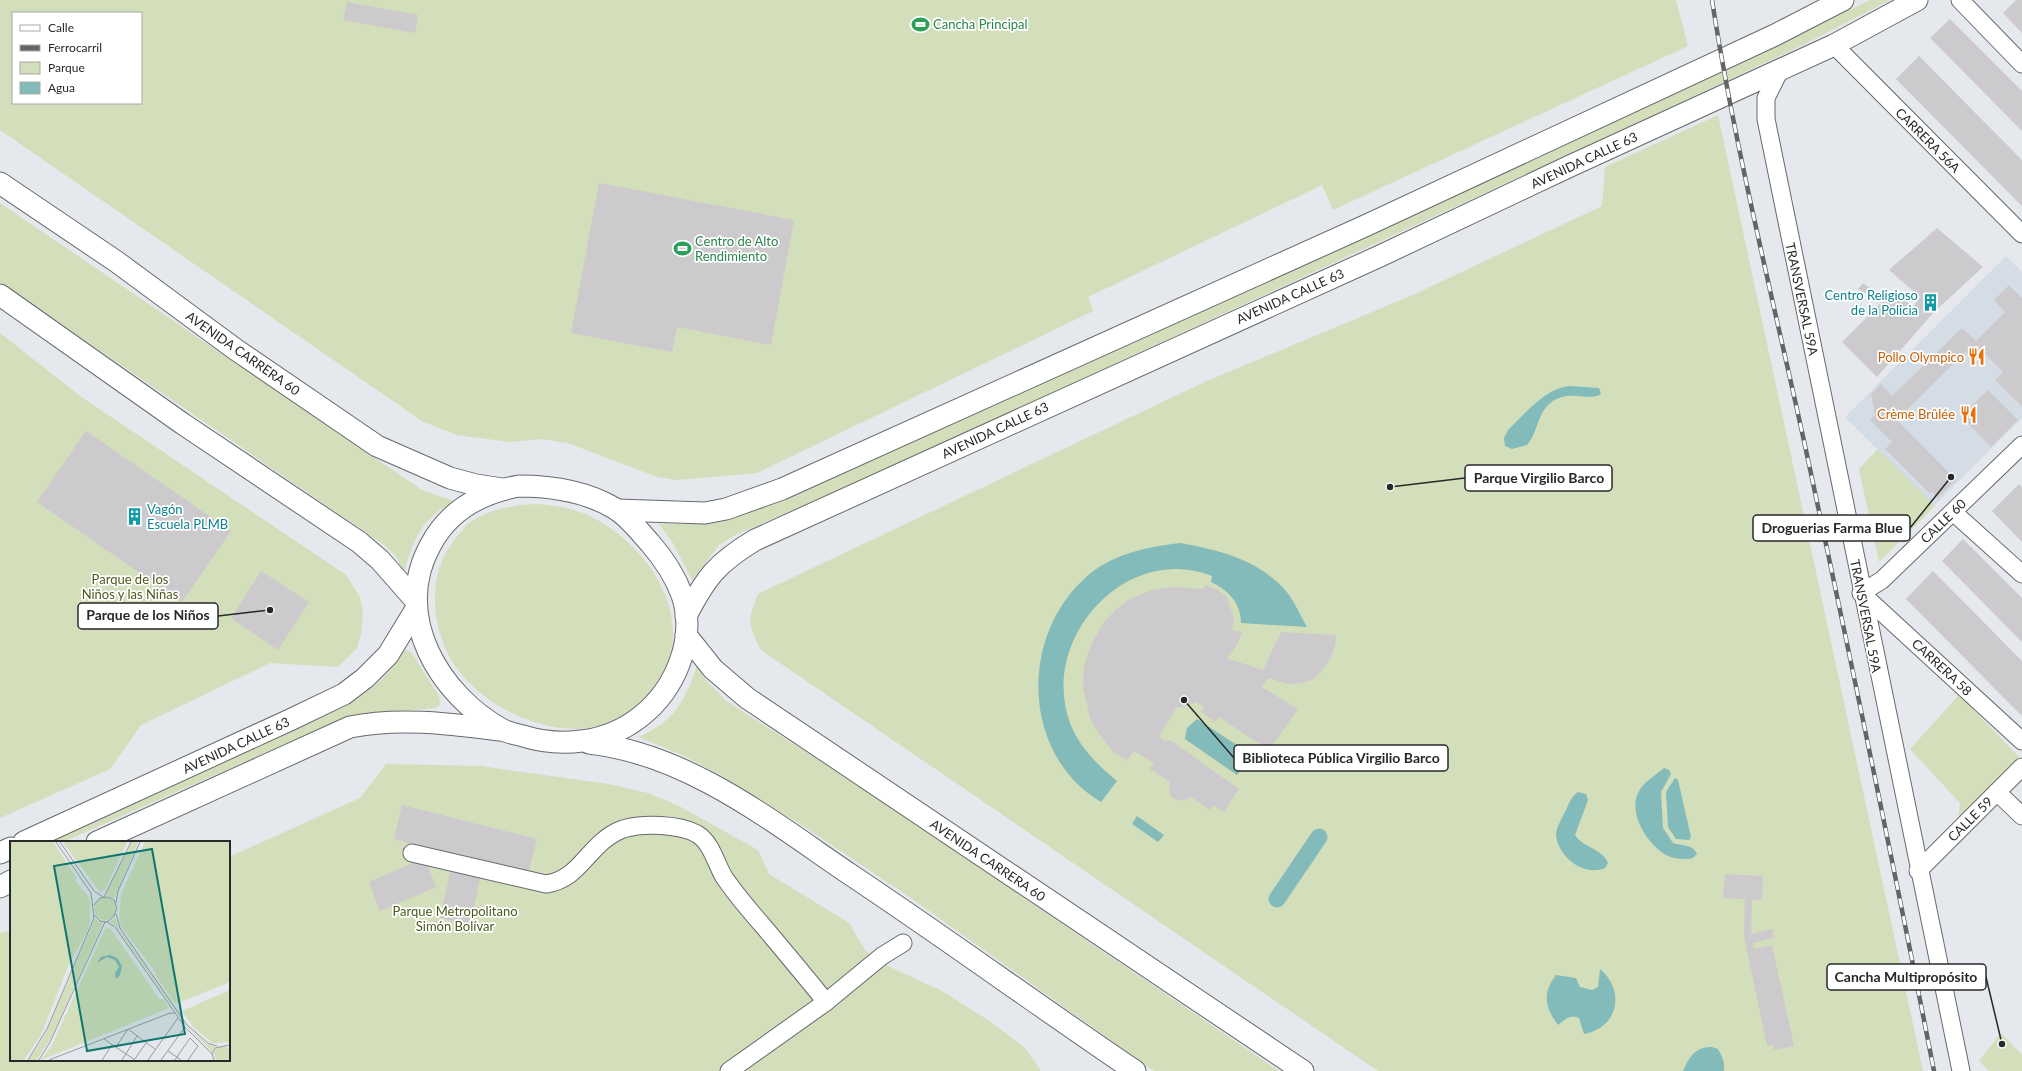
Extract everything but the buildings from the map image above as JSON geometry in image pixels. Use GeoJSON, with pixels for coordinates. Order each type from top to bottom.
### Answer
{"type":"FeatureCollection","features":[{"type":"Feature","properties":{"kind":"main road"},"geometry":{"type":"LineString","coordinates":[[617,510],[705,512],[733,507],[782,489],[1367,225],[1768,38],[1842,0]]}},
{"type":"Feature","properties":{"kind":"main road","name":"AVENIDA CALLE 63"},"geometry":{"type":"LineString","coordinates":[[686,626],[706,579],[722,563],[755,540],[1380,256],[1568,167],[1834,45],[1917,0]]}},
{"type":"Feature","properties":{"kind":"main road","name":"AVENIDA CARRERA 60"},"geometry":{"type":"LineString","coordinates":[[0,183],[117,262],[235,348],[376,446],[450,478],[476,485],[502,489]]}},
{"type":"Feature","properties":{"kind":"main road"},"geometry":{"type":"LineString","coordinates":[[0,295],[183,424],[359,542],[380,560],[416,605]]}},
{"type":"Feature","properties":{"kind":"main road"},"geometry":{"type":"LineString","coordinates":[[504,731],[466,702],[452,688],[439,671],[426,649],[418,622],[416,605],[418,583],[425,555],[437,533],[451,517],[471,502],[502,489],[519,486],[559,488],[597,500],[617,510],[638,529],[659,553],[670,570],[682,597],[686,626],[678,669],[667,689],[652,708],[632,723],[609,734],[578,742]]}},
{"type":"Feature","properties":{"kind":"main road","name":"AVENIDA CALLE 63"},"geometry":{"type":"LineString","coordinates":[[26,841],[292,720],[344,694],[365,678],[388,655],[416,605]]}},
{"type":"Feature","properties":{"kind":"main road","name":"AVENIDA CARRERA 60"},"geometry":{"type":"LineString","coordinates":[[686,626],[713,669],[747,698],[1303,1071]]}},
{"type":"Feature","properties":{"kind":"main road"},"geometry":{"type":"LineString","coordinates":[[99,841],[350,727],[388,722],[416,722],[504,731],[532,739],[558,743],[578,742],[618,748],[657,760],[702,780],[740,800],[929,927],[1135,1071]]}},
{"type":"Feature","properties":{"kind":"main road"},"geometry":{"type":"LineString","coordinates":[[0,853],[10,848]]}},
{"type":"Feature","properties":{"kind":"main road"},"geometry":{"type":"LineString","coordinates":[[0,886],[10,882]]}},
{"type":"Feature","properties":{"kind":"street"},"geometry":{"type":"LineString","coordinates":[[1960,0],[2022,64]]}},
{"type":"Feature","properties":{"kind":"street","name":"CARRERA 56A"},"geometry":{"type":"LineString","coordinates":[[1834,45],[2022,234]]}},
{"type":"Feature","properties":{"kind":"street","name":"TRANSVERSAL 59A"},"geometry":{"type":"LineString","coordinates":[[1780,70],[1766,98],[1766,119],[1835,454],[1861,593],[1961,1071]]}},
{"type":"Feature","properties":{"kind":"street","name":"CALLE 60"},"geometry":{"type":"LineString","coordinates":[[1861,593],[1882,580],[2022,446]]}},
{"type":"Feature","properties":{"kind":"street"},"geometry":{"type":"LineString","coordinates":[[1953,512],[2022,574]]}},
{"type":"Feature","properties":{"kind":"street","name":"CARRERA 58"},"geometry":{"type":"LineString","coordinates":[[1861,593],[2022,741]]}},
{"type":"Feature","properties":{"kind":"street","name":"CALLE 59"},"geometry":{"type":"LineString","coordinates":[[1918,871],[2022,767]]}},
{"type":"Feature","properties":{"kind":"street"},"geometry":{"type":"LineString","coordinates":[[1997,792],[2022,816]]}},
{"type":"Feature","properties":{"kind":"street"},"geometry":{"type":"LineString","coordinates":[[412,853],[546,884],[558,883],[567,878],[600,842],[623,829],[636,826],[657,825],[689,831],[704,840],[734,892],[826,1002]]}},
{"type":"Feature","properties":{"kind":"street"},"geometry":{"type":"LineString","coordinates":[[729,1071],[826,1002],[882,956],[903,943]]}},
{"type":"Feature","properties":{"kind":"shaded area"},"geometry":{"type":"Polygon","coordinates":[[[2006,256],[2022,272],[2022,418],[1934,506],[1845,417],[2006,256]]]}},
{"type":"Feature","properties":{"kind":"green space","name":"Centro de Alto Rendimiento"},"geometry":{"type":"Polygon","coordinates":[[[0,0],[1676,0],[1688,46],[1333,210],[1322,185],[1088,297],[1093,311],[757,473],[677,480],[657,477],[568,443],[540,439],[510,442],[456,435],[422,421],[0,130],[0,0]]]}},
{"type":"Feature","properties":{"kind":"green space"},"geometry":{"type":"Polygon","coordinates":[[[1870,0],[1890,0],[1801,46],[1656,114],[863,480],[737,534],[719,545],[692,580],[673,543],[659,524],[713,523],[784,500],[1076,366],[1540,157],[1870,0]]]}},
{"type":"Feature","properties":{"kind":"green space"},"geometry":{"type":"Polygon","coordinates":[[[1718,115],[1923,1071],[1378,1071],[761,650],[756,641],[750,622],[752,610],[758,594],[1207,381],[1415,294],[1602,206],[1605,167],[1718,115]]]}},
{"type":"Feature","properties":{"kind":"green space"},"geometry":{"type":"Polygon","coordinates":[[[0,203],[422,490],[454,501],[434,515],[421,530],[416,539],[404,572],[395,555],[384,545],[0,282],[0,203]]]}},
{"type":"Feature","properties":{"kind":"green space","name":"Parque de los Niños y las Niñas"},"geometry":{"type":"Polygon","coordinates":[[[0,333],[80,396],[346,575],[360,597],[363,614],[361,634],[357,648],[338,667],[270,663],[141,725],[110,769],[0,818],[0,333]]]}},
{"type":"Feature","properties":{"kind":"green space"},"geometry":{"type":"Polygon","coordinates":[[[1878,449],[1935,506],[1879,562],[1859,469],[1878,449]]]}},
{"type":"Feature","properties":{"kind":"green space"},"geometry":{"type":"Polygon","coordinates":[[[537,504],[571,509],[590,516],[612,530],[633,547],[650,567],[662,589],[671,613],[673,637],[669,662],[657,687],[627,713],[602,725],[584,729],[558,728],[522,718],[505,710],[489,700],[462,675],[452,661],[439,631],[436,615],[436,582],[440,566],[456,538],[468,524],[492,511],[519,505],[537,504]]]}},
{"type":"Feature","properties":{"kind":"green space"},"geometry":{"type":"Polygon","coordinates":[[[403,649],[411,652],[439,696],[440,704],[436,708],[374,713],[337,721],[65,841],[49,841],[347,705],[377,684],[394,666],[403,649]]]}},
{"type":"Feature","properties":{"kind":"green space"},"geometry":{"type":"Polygon","coordinates":[[[697,666],[704,678],[725,700],[874,796],[1279,1071],[1154,1071],[908,896],[803,826],[717,773],[684,756],[639,737],[661,724],[677,709],[688,690],[697,666]]]}},
{"type":"Feature","properties":{"kind":"green space"},"geometry":{"type":"Polygon","coordinates":[[[1959,695],[2019,757],[1958,821],[1960,803],[1910,749],[1959,695]]]}},
{"type":"Feature","properties":{"kind":"green space","name":"Parque Metropolitano Simón Bolívar"},"geometry":{"type":"Polygon","coordinates":[[[386,764],[480,766],[608,784],[648,793],[679,806],[758,850],[769,874],[849,923],[865,950],[890,967],[942,991],[991,1022],[1024,1047],[1041,1071],[0,1071],[0,933],[10,930],[10,1061],[230,1061],[230,857],[360,798],[386,764]]]}},
{"type":"Feature","properties":{"kind":"green space"},"geometry":{"type":"Polygon","coordinates":[[[2001,1033],[2022,1055],[2022,1071],[1989,1071],[1979,1061],[2001,1033]]]}},
{"type":"Feature","properties":{"kind":"water"},"geometry":{"type":"Polygon","coordinates":[[[1569,386],[1599,388],[1601,394],[1589,397],[1569,396],[1554,400],[1544,410],[1533,436],[1527,445],[1512,449],[1505,446],[1504,438],[1508,430],[1528,410],[1551,392],[1569,386]]]}},
{"type":"Feature","properties":{"kind":"water"},"geometry":{"type":"Polygon","coordinates":[[[1180,543],[1223,553],[1250,563],[1274,579],[1285,590],[1307,627],[1241,623],[1239,609],[1236,603],[1228,593],[1211,582],[1212,576],[1179,569],[1147,573],[1119,587],[1094,608],[1076,635],[1066,665],[1064,698],[1073,730],[1077,738],[1092,758],[1117,781],[1101,802],[1075,781],[1056,756],[1044,726],[1039,695],[1040,663],[1049,632],[1063,603],[1085,578],[1095,570],[1118,557],[1130,553],[1180,543]]]}},
{"type":"Feature","properties":{"kind":"water"},"geometry":{"type":"Polygon","coordinates":[[[1197,719],[1252,755],[1237,775],[1185,739],[1187,728],[1197,719]]]}},
{"type":"Feature","properties":{"kind":"water"},"geometry":{"type":"Polygon","coordinates":[[[1664,768],[1669,770],[1671,774],[1661,792],[1663,828],[1673,843],[1693,848],[1697,854],[1690,859],[1672,857],[1659,850],[1646,835],[1637,818],[1635,808],[1639,791],[1647,782],[1664,768]]]}},
{"type":"Feature","properties":{"kind":"water"},"geometry":{"type":"Polygon","coordinates":[[[1675,778],[1678,780],[1691,837],[1689,840],[1676,839],[1668,827],[1666,792],[1675,778]]]}},
{"type":"Feature","properties":{"kind":"water"},"geometry":{"type":"Polygon","coordinates":[[[1578,792],[1586,794],[1588,800],[1575,835],[1583,843],[1597,851],[1605,858],[1608,863],[1605,868],[1589,870],[1573,863],[1562,851],[1558,843],[1556,832],[1558,826],[1571,800],[1578,792]]]}},
{"type":"Feature","properties":{"kind":"water"},"geometry":{"type":"Polygon","coordinates":[[[1137,816],[1164,835],[1158,842],[1132,824],[1137,816]]]}},
{"type":"Feature","properties":{"kind":"water"},"geometry":{"type":"Polygon","coordinates":[[[1600,969],[1608,978],[1613,988],[1615,998],[1611,1017],[1596,1030],[1584,1034],[1579,1018],[1570,1017],[1558,1025],[1550,1013],[1547,1000],[1549,988],[1556,975],[1576,978],[1580,987],[1592,990],[1598,987],[1600,969]]]}},
{"type":"Feature","properties":{"kind":"water"},"geometry":{"type":"Polygon","coordinates":[[[1706,1047],[1718,1049],[1722,1057],[1724,1062],[1724,1071],[1683,1071],[1693,1054],[1706,1047]]]}},
{"type":"Feature","properties":{"kind":"waterway"},"geometry":{"type":"LineString","coordinates":[[1277,899],[1319,837]]}},
{"type":"Feature","properties":{"kind":"railway"},"geometry":{"type":"LineString","coordinates":[[1712,0],[1721,55],[1743,166],[1838,598],[1934,1071]]}},
{"type":"Feature","properties":{"kind":"place","name":"Cancha Principal"},"geometry":{"type":"Point","coordinates":[920,24]}},
{"type":"Feature","properties":{"kind":"place","name":"Centro de Alto Rendimiento"},"geometry":{"type":"Point","coordinates":[682,248]}},
{"type":"Feature","properties":{"kind":"place","name":"Centro Religioso de la Policia"},"geometry":{"type":"Point","coordinates":[1931,302]}},
{"type":"Feature","properties":{"kind":"place","name":"Pollo Olympico"},"geometry":{"type":"Point","coordinates":[1977,357]}},
{"type":"Feature","properties":{"kind":"place","name":"Crème Brûlée"},"geometry":{"type":"Point","coordinates":[1968,414]}},
{"type":"Feature","properties":{"kind":"place","name":"Droguerias Farma Blue"},"geometry":{"type":"Point","coordinates":[1951,477]}},
{"type":"Feature","properties":{"kind":"place","name":"Parque Virgilio Barco"},"geometry":{"type":"Point","coordinates":[1390,487]}},
{"type":"Feature","properties":{"kind":"place","name":"Vagón Escuela PLMB"},"geometry":{"type":"Point","coordinates":[134,516]}},
{"type":"Feature","properties":{"kind":"place","name":"Parque de los Niños"},"geometry":{"type":"Point","coordinates":[270,610]}},
{"type":"Feature","properties":{"kind":"place","name":"Biblioteca Pública Virgilio Barco"},"geometry":{"type":"Point","coordinates":[1184,700]}},
{"type":"Feature","properties":{"kind":"place","name":"Cancha Multipropósito"},"geometry":{"type":"Point","coordinates":[2002,1044]}}]}
